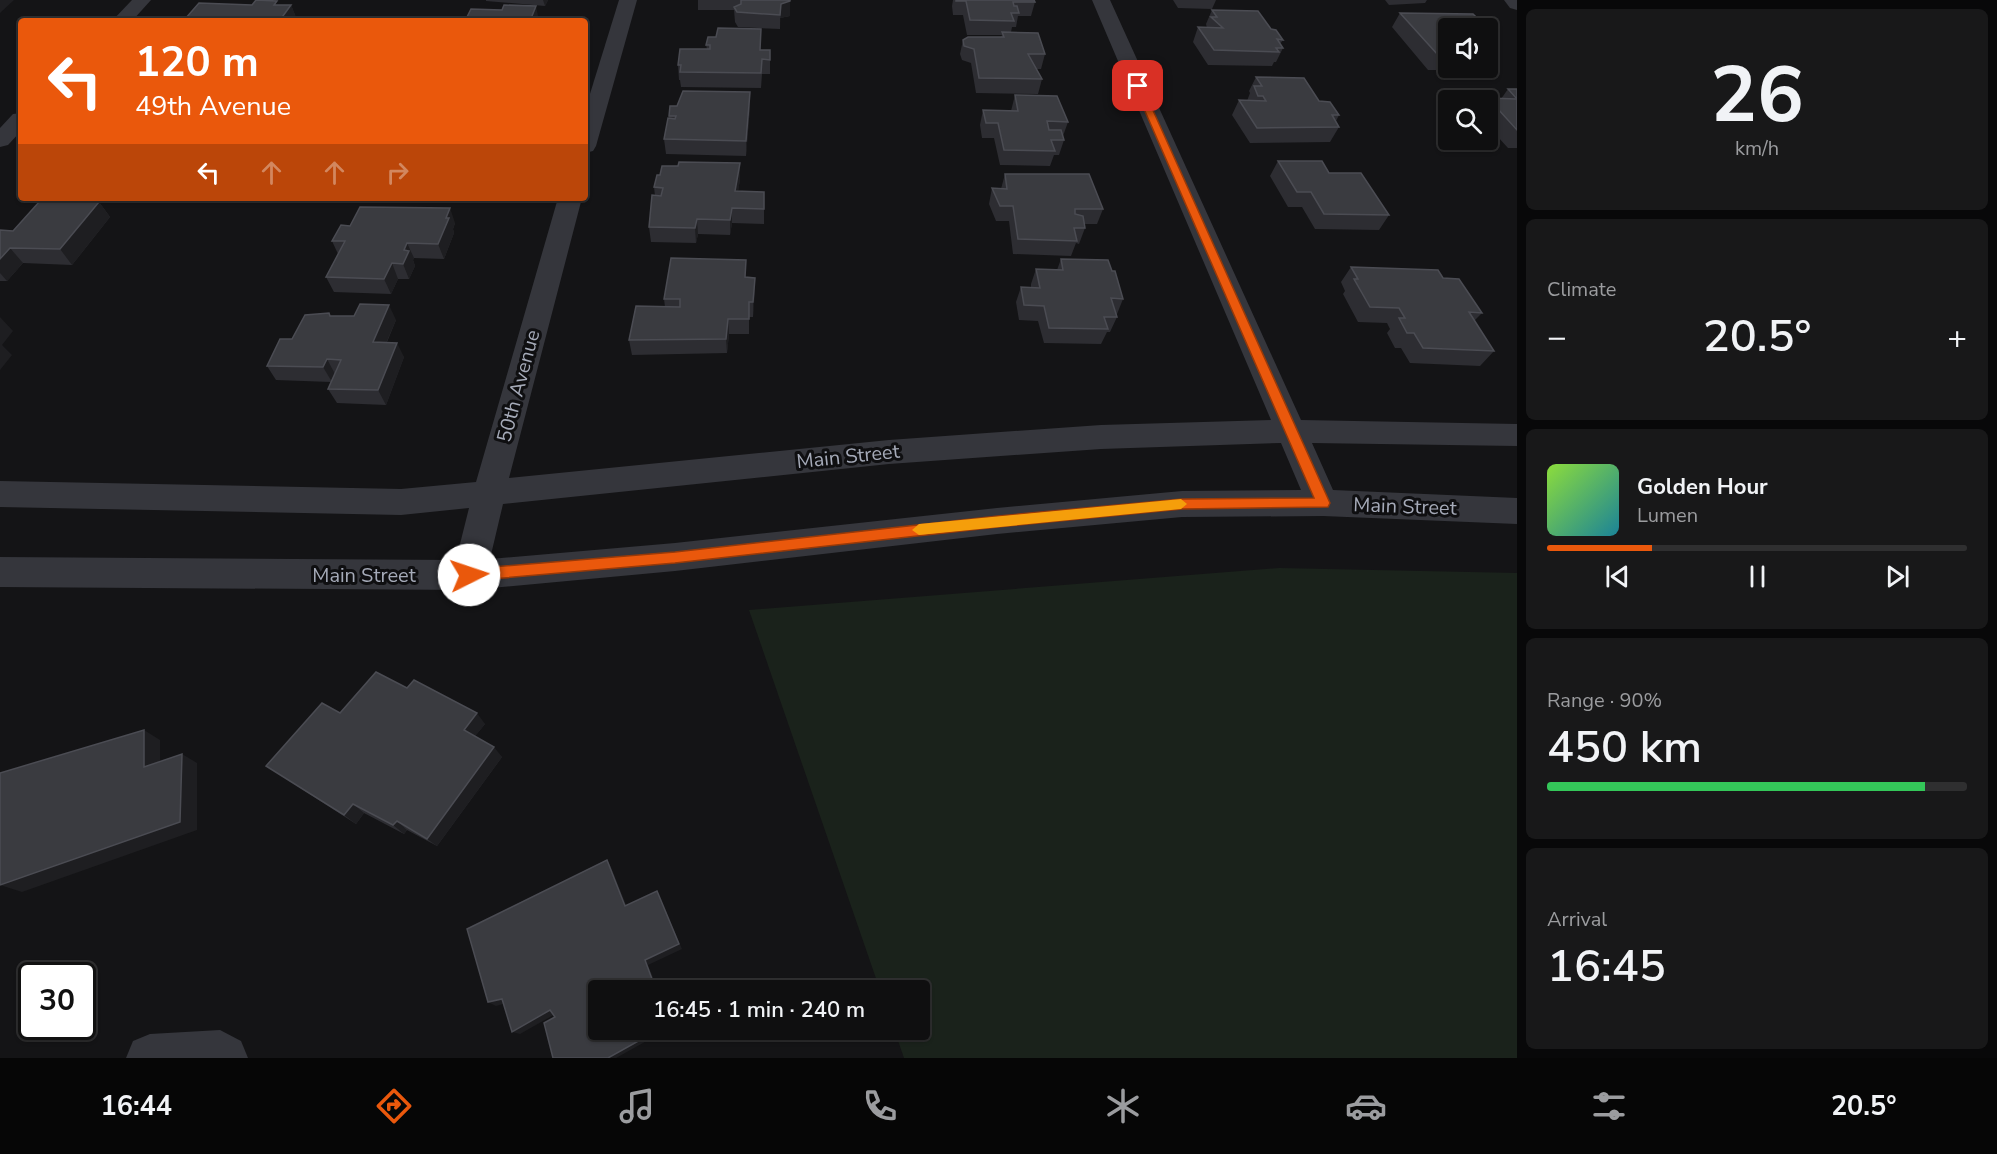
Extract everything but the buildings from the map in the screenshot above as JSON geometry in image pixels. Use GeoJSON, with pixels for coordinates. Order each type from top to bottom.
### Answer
{"type":"FeatureCollection","features":[{"type":"Feature","properties":{"kind":"street"},"geometry":{"type":"LineString","coordinates":[[123,18],[142,0]]}},
{"type":"Feature","properties":{"kind":"street"},"geometry":{"type":"LineString","coordinates":[[588,136],[628,0]]}},
{"type":"Feature","properties":{"kind":"street"},"geometry":{"type":"LineString","coordinates":[[1101,0],[1323,503]]}},
{"type":"Feature","properties":{"kind":"street"},"geometry":{"type":"LineString","coordinates":[[1513,0],[1517,4]]}},
{"type":"Feature","properties":{"kind":"street"},"geometry":{"type":"LineString","coordinates":[[0,140],[18,122]]}},
{"type":"Feature","properties":{"kind":"street","name":"50th Avenue"},"geometry":{"type":"LineString","coordinates":[[469,575],[488,494],[569,201]]}},
{"type":"Feature","properties":{"kind":"street","name":"Main Street"},"geometry":{"type":"LineString","coordinates":[[0,494],[402,502],[665,473],[957,446],[1101,437],[1290,431],[1517,435]]}},
{"type":"Feature","properties":{"kind":"street","name":"Main Street"},"geometry":{"type":"LineString","coordinates":[[0,572],[469,575],[675,557],[998,521],[1182,504],[1323,503],[1517,511]]}},
{"type":"Feature","properties":{"kind":"street"},"geometry":{"type":"LineString","coordinates":[[150,1058],[220,1054],[224,1058]]}},
{"type":"Feature","properties":{"kind":"shaded area"},"geometry":{"type":"Polygon","coordinates":[[[1279,568],[1517,573],[1517,1058],[904,1058],[898,1040],[930,1040],[930,980],[877,980],[749,610],[1279,568]]]}},
{"type":"Feature","properties":{"kind":"slow traffic"},"geometry":{"type":"LineString","coordinates":[[919,530],[1181,504]]}},
{"type":"Feature","properties":{"kind":"route"},"geometry":{"type":"LineString","coordinates":[[469,575],[675,557],[998,521],[1182,504],[1323,503],[1138,86]]}}]}
